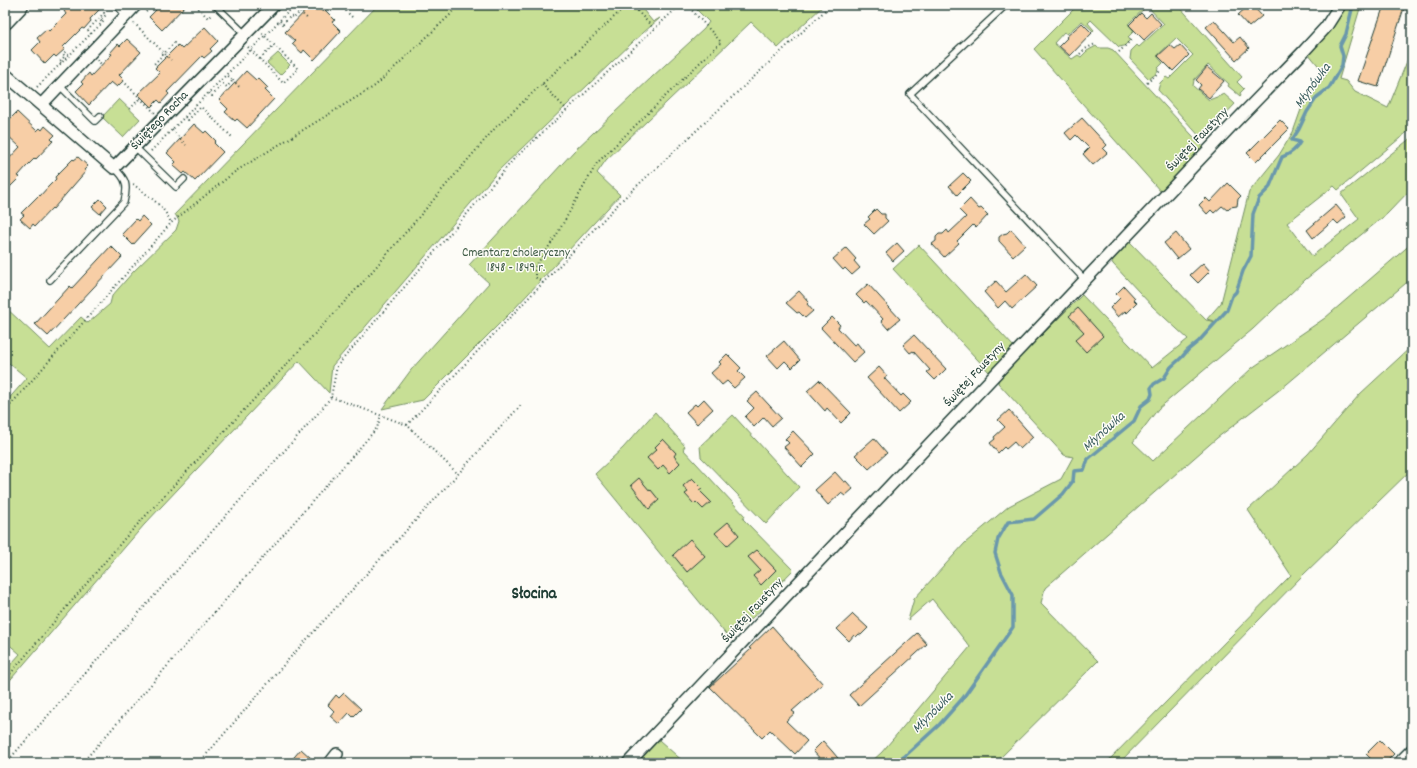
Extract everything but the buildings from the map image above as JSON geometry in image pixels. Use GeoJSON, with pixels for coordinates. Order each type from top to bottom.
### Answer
{"type":"FeatureCollection","features":[{"type":"Feature","properties":{"kind":"street"},"geometry":{"type":"LineString","coordinates":[[41,105],[136,5]]}},
{"type":"Feature","properties":{"kind":"street","name":"Świętego Rocha"},"geometry":{"type":"LineString","coordinates":[[114,168],[274,5]]}},
{"type":"Feature","properties":{"kind":"street","name":"Świętej Faustyny"},"geometry":{"type":"LineString","coordinates":[[628,763],[1303,52],[1326,27],[1340,5]]}},
{"type":"Feature","properties":{"kind":"street"},"geometry":{"type":"LineString","coordinates":[[5,74],[114,168]]}},
{"type":"Feature","properties":{"kind":"street"},"geometry":{"type":"LineString","coordinates":[[1399,763],[1412,750]]}},
{"type":"Feature","properties":{"kind":"lane"},"geometry":{"type":"LineString","coordinates":[[116,5],[126,15]]}},
{"type":"Feature","properties":{"kind":"lane"},"geometry":{"type":"LineString","coordinates":[[215,5],[242,36]]}},
{"type":"Feature","properties":{"kind":"lane"},"geometry":{"type":"LineString","coordinates":[[1006,5],[910,94],[1085,280]]}},
{"type":"Feature","properties":{"kind":"lane"},"geometry":{"type":"LineString","coordinates":[[60,85],[95,121],[100,116]]}},
{"type":"Feature","properties":{"kind":"lane"},"geometry":{"type":"LineString","coordinates":[[137,145],[176,187],[184,179]]}},
{"type":"Feature","properties":{"kind":"lane"},"geometry":{"type":"LineString","coordinates":[[50,280],[124,202],[127,192],[126,184],[123,176],[114,168]]}},
{"type":"Feature","properties":{"kind":"path"},"geometry":{"type":"LineString","coordinates":[[137,145],[149,153],[294,5],[309,20]]}},
{"type":"Feature","properties":{"kind":"path"},"geometry":{"type":"LineString","coordinates":[[340,5],[352,17]]}},
{"type":"Feature","properties":{"kind":"path"},"geometry":{"type":"LineString","coordinates":[[5,411],[171,223],[236,171],[375,86],[451,14],[456,5]]}},
{"type":"Feature","properties":{"kind":"path"},"geometry":{"type":"LineString","coordinates":[[5,680],[125,538],[363,282],[496,127],[627,5]]}},
{"type":"Feature","properties":{"kind":"path"},"geometry":{"type":"LineString","coordinates":[[632,5],[654,29]]}},
{"type":"Feature","properties":{"kind":"path"},"geometry":{"type":"LineString","coordinates":[[6,763],[332,397],[337,366],[513,160],[680,5]]}},
{"type":"Feature","properties":{"kind":"path"},"geometry":{"type":"LineString","coordinates":[[543,284],[535,277],[535,267],[556,236],[597,163],[721,44],[722,42],[687,5]]}},
{"type":"Feature","properties":{"kind":"path"},"geometry":{"type":"LineString","coordinates":[[407,424],[623,199],[831,5]]}},
{"type":"Feature","properties":{"kind":"path"},"geometry":{"type":"LineString","coordinates":[[280,21],[283,24],[291,16],[294,18],[300,12]]}},
{"type":"Feature","properties":{"kind":"path"},"geometry":{"type":"LineString","coordinates":[[88,30],[104,13],[106,15],[100,20],[102,22]]}},
{"type":"Feature","properties":{"kind":"path"},"geometry":{"type":"LineString","coordinates":[[126,15],[171,60]]}},
{"type":"Feature","properties":{"kind":"path"},"geometry":{"type":"LineString","coordinates":[[242,36],[251,50],[284,83],[298,68],[254,25]]}},
{"type":"Feature","properties":{"kind":"path"},"geometry":{"type":"LineString","coordinates":[[85,28],[91,34]]}},
{"type":"Feature","properties":{"kind":"path"},"geometry":{"type":"LineString","coordinates":[[1119,52],[1131,40]]}},
{"type":"Feature","properties":{"kind":"path"},"geometry":{"type":"LineString","coordinates":[[157,66],[154,64],[174,43],[177,46]]}},
{"type":"Feature","properties":{"kind":"path"},"geometry":{"type":"LineString","coordinates":[[1080,54],[1085,49],[1095,44]]}},
{"type":"Feature","properties":{"kind":"path"},"geometry":{"type":"LineString","coordinates":[[260,59],[274,45]]}},
{"type":"Feature","properties":{"kind":"path"},"geometry":{"type":"LineString","coordinates":[[61,64],[59,62],[65,56],[63,54],[64,51],[69,56]]}},
{"type":"Feature","properties":{"kind":"path"},"geometry":{"type":"LineString","coordinates":[[98,60],[102,65]]}},
{"type":"Feature","properties":{"kind":"path"},"geometry":{"type":"LineString","coordinates":[[1147,83],[1160,71]]}},
{"type":"Feature","properties":{"kind":"path"},"geometry":{"type":"LineString","coordinates":[[227,74],[241,89]]}},
{"type":"Feature","properties":{"kind":"path"},"geometry":{"type":"LineString","coordinates":[[209,93],[212,96],[224,84],[227,87],[233,80]]}},
{"type":"Feature","properties":{"kind":"path"},"geometry":{"type":"LineString","coordinates":[[542,84],[567,110]]}},
{"type":"Feature","properties":{"kind":"path"},"geometry":{"type":"LineString","coordinates":[[130,109],[140,98]]}},
{"type":"Feature","properties":{"kind":"path"},"geometry":{"type":"LineString","coordinates":[[198,103],[233,138]]}},
{"type":"Feature","properties":{"kind":"path"},"geometry":{"type":"LineString","coordinates":[[185,117],[188,120],[201,107]]}},
{"type":"Feature","properties":{"kind":"path"},"geometry":{"type":"LineString","coordinates":[[123,176],[158,203],[168,214],[171,223]]}},
{"type":"Feature","properties":{"kind":"path"},"geometry":{"type":"LineString","coordinates":[[332,397],[407,424],[458,473]]}},
{"type":"Feature","properties":{"kind":"path"},"geometry":{"type":"LineString","coordinates":[[199,763],[288,660],[521,405]]}},
{"type":"Feature","properties":{"kind":"path"},"geometry":{"type":"LineString","coordinates":[[82,763],[377,428],[381,415]]}},
{"type":"Feature","properties":{"kind":"green space"},"geometry":{"type":"Polygon","coordinates":[[[378,5],[639,5],[653,22],[660,18],[499,170],[332,366],[329,393],[299,361],[144,525],[5,686],[5,671],[20,654],[5,641],[5,403],[27,378],[5,360],[5,307],[50,349],[81,317],[88,323],[110,304],[112,296],[133,272],[176,230],[179,221],[175,214],[378,5]]]}},
{"type":"Feature","properties":{"kind":"green space","name":"Cmentarz choleryczny 1848 - 1849 r."},"geometry":{"type":"Polygon","coordinates":[[[692,5],[824,5],[778,48],[751,22],[606,160],[597,173],[620,195],[515,308],[423,400],[382,409],[411,370],[489,283],[469,265],[574,151],[704,29],[709,22],[692,5]]]}},
{"type":"Feature","properties":{"kind":"green space"},"geometry":{"type":"Polygon","coordinates":[[[1078,5],[1178,5],[1242,77],[1237,82],[1244,89],[1240,93],[1240,96],[1208,65],[1194,80],[1193,86],[1209,100],[1222,95],[1223,93],[1235,104],[1202,139],[1158,90],[1160,83],[1166,77],[1169,79],[1193,55],[1176,38],[1157,56],[1163,63],[1158,68],[1157,73],[1149,79],[1130,59],[1131,51],[1137,45],[1139,47],[1164,24],[1147,6],[1128,24],[1134,31],[1128,37],[1130,40],[1124,46],[1119,47],[1091,20],[1088,23],[1094,30],[1093,31],[1082,21],[1067,34],[1064,32],[1054,43],[1072,59],[1078,55],[1081,57],[1087,51],[1096,46],[1098,48],[1108,48],[1113,50],[1204,148],[1161,192],[1034,49],[1078,5]]]}},
{"type":"Feature","properties":{"kind":"green space"},"geometry":{"type":"Polygon","coordinates":[[[1345,5],[1361,5],[1339,79],[1346,81],[1355,92],[1388,108],[1412,49],[1412,128],[1338,190],[1334,186],[1287,223],[1312,256],[1359,219],[1341,194],[1412,137],[1412,188],[1387,214],[1306,279],[1253,329],[1158,409],[1133,442],[1153,461],[1252,368],[1325,318],[1412,243],[1412,278],[1287,384],[1217,438],[1045,588],[1041,603],[1098,661],[995,763],[870,763],[882,752],[970,647],[932,599],[908,620],[914,599],[965,543],[1009,506],[1061,479],[1073,457],[1064,455],[998,383],[999,378],[1082,295],[1152,368],[1188,339],[1153,307],[1113,264],[1111,260],[1129,241],[1206,320],[1217,322],[1207,319],[1221,303],[1249,192],[1279,155],[1293,132],[1304,101],[1326,75],[1308,53],[1345,5]]]}},
{"type":"Feature","properties":{"kind":"green space"},"geometry":{"type":"Polygon","coordinates":[[[278,53],[290,65],[280,75],[267,63],[278,53]]]}},
{"type":"Feature","properties":{"kind":"green space"},"geometry":{"type":"Polygon","coordinates":[[[119,99],[140,119],[123,137],[102,117],[119,99]]]}},
{"type":"Feature","properties":{"kind":"green space"},"geometry":{"type":"Polygon","coordinates":[[[919,245],[1014,347],[990,373],[893,269],[919,245]]]}},
{"type":"Feature","properties":{"kind":"green space"},"geometry":{"type":"Polygon","coordinates":[[[1412,346],[1412,469],[1303,575],[1119,763],[1106,763],[1291,575],[1248,510],[1308,454],[1360,394],[1412,346]]]}},
{"type":"Feature","properties":{"kind":"green space"},"geometry":{"type":"Polygon","coordinates":[[[655,412],[685,446],[683,449],[745,516],[743,519],[793,570],[758,606],[761,610],[729,638],[595,474],[623,448],[655,412]]]}},
{"type":"Feature","properties":{"kind":"green space"},"geometry":{"type":"Polygon","coordinates":[[[733,415],[799,487],[766,524],[701,457],[700,446],[733,415]]]}},
{"type":"Feature","properties":{"kind":"green space"},"geometry":{"type":"Polygon","coordinates":[[[659,740],[685,763],[637,763],[659,740]]]}},
{"type":"Feature","properties":{"kind":"waterway","name":"Młynówka"},"geometry":{"type":"LineString","coordinates":[[896,763],[939,725],[963,698],[1013,627],[1013,595],[1001,572],[995,553],[998,539],[1008,522],[1034,519],[1063,494],[1073,481],[1074,471],[1084,470],[1088,459],[1134,421],[1141,406],[1150,399],[1152,394],[1151,388],[1154,384],[1164,378],[1171,367],[1199,341],[1227,310],[1232,296],[1236,292],[1243,271],[1251,256],[1253,214],[1259,198],[1269,188],[1282,157],[1293,151],[1300,142],[1292,140],[1307,112],[1317,97],[1329,88],[1342,65],[1343,56],[1340,46],[1346,34],[1353,5]]}},
{"type":"Feature","properties":{"kind":"district","name":"Słocina"},"geometry":{"type":"Point","coordinates":[534,595]}}]}
